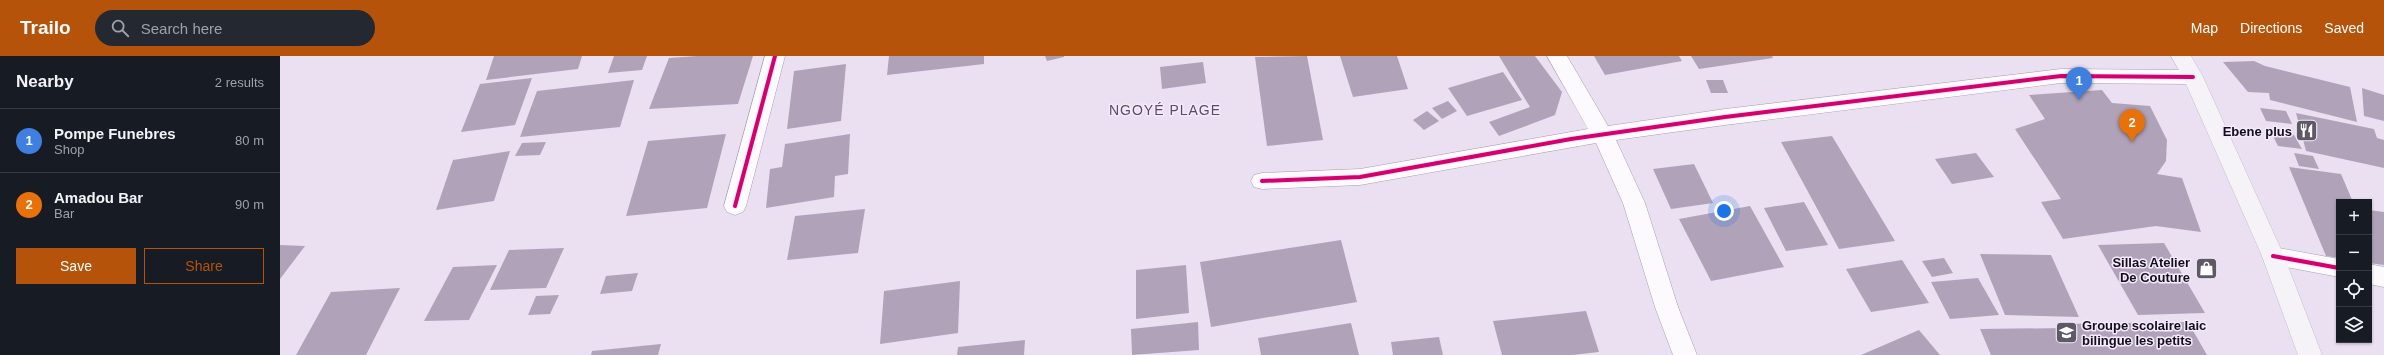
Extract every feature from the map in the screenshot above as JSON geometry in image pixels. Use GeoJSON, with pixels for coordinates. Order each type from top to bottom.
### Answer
{"type":"FeatureCollection","features":[{"type":"Feature","properties":{"kind":"main road"},"geometry":{"type":"LineString","coordinates":[[2181,56],[2193,78],[2273,256],[2310,355]]}},
{"type":"Feature","properties":{"kind":"street"},"geometry":{"type":"LineString","coordinates":[[736,206],[775,56]]}},
{"type":"Feature","properties":{"kind":"street"},"geometry":{"type":"LineString","coordinates":[[1557,56],[1603,136],[1641,224],[1673,331],[1684,355]]}},
{"type":"Feature","properties":{"kind":"street"},"geometry":{"type":"LineString","coordinates":[[1262,181],[1360,177],[1726,117],[2061,76],[2193,78]]}},
{"type":"Feature","properties":{"kind":"street"},"geometry":{"type":"LineString","coordinates":[[2273,256],[2336,267]]}},
{"type":"Feature","properties":{"kind":"street"},"geometry":{"type":"LineString","coordinates":[[2372,275],[2384,277]]}},
{"type":"Feature","properties":{"kind":"building"},"geometry":{"type":"Polygon","coordinates":[[[494,56],[582,56],[578,69],[486,80],[494,56]]]}},
{"type":"Feature","properties":{"kind":"building"},"geometry":{"type":"Polygon","coordinates":[[[614,56],[647,56],[642,70],[608,73],[614,56]]]}},
{"type":"Feature","properties":{"kind":"building"},"geometry":{"type":"Polygon","coordinates":[[[697,56],[753,56],[738,104],[649,109],[669,58],[697,56]]]}},
{"type":"Feature","properties":{"kind":"building"},"geometry":{"type":"Polygon","coordinates":[[[889,56],[984,56],[984,64],[887,75],[889,56]]]}},
{"type":"Feature","properties":{"kind":"building"},"geometry":{"type":"Polygon","coordinates":[[[1045,56],[1064,56],[1064,57],[1047,61],[1045,56]]]}},
{"type":"Feature","properties":{"kind":"building"},"geometry":{"type":"Polygon","coordinates":[[[1307,56],[1323,140],[1267,146],[1255,57],[1307,56]]]}},
{"type":"Feature","properties":{"kind":"building"},"geometry":{"type":"Polygon","coordinates":[[[1340,56],[1397,56],[1408,89],[1353,97],[1340,56]]]}},
{"type":"Feature","properties":{"kind":"building"},"geometry":{"type":"Polygon","coordinates":[[[1499,56],[1535,56],[1562,92],[1555,115],[1499,136],[1489,122],[1530,107],[1499,56]]]}},
{"type":"Feature","properties":{"kind":"building"},"geometry":{"type":"Polygon","coordinates":[[[1594,56],[1679,56],[1682,61],[1605,75],[1594,56]]]}},
{"type":"Feature","properties":{"kind":"building"},"geometry":{"type":"Polygon","coordinates":[[[1691,56],[1772,56],[1773,58],[1699,69],[1691,56]]]}},
{"type":"Feature","properties":{"kind":"building"},"geometry":{"type":"Polygon","coordinates":[[[2254,61],[2265,66],[2350,87],[2357,122],[2270,100],[2269,93],[2248,92],[2223,62],[2254,61]]]}},
{"type":"Feature","properties":{"kind":"building"},"geometry":{"type":"Polygon","coordinates":[[[1203,62],[1206,83],[1162,89],[1160,67],[1203,62]]]}},
{"type":"Feature","properties":{"kind":"building"},"geometry":{"type":"Polygon","coordinates":[[[846,64],[841,121],[787,129],[794,71],[846,64]]]}},
{"type":"Feature","properties":{"kind":"building"},"geometry":{"type":"Polygon","coordinates":[[[1503,72],[1522,100],[1467,116],[1448,88],[1503,72]]]}},
{"type":"Feature","properties":{"kind":"building"},"geometry":{"type":"Polygon","coordinates":[[[532,78],[515,125],[461,132],[480,84],[532,78]]]}},
{"type":"Feature","properties":{"kind":"building"},"geometry":{"type":"Polygon","coordinates":[[[634,80],[620,127],[520,137],[537,91],[634,80]]]}},
{"type":"Feature","properties":{"kind":"building"},"geometry":{"type":"Polygon","coordinates":[[[1706,80],[1723,80],[1728,93],[1711,93],[1706,80]]]}},
{"type":"Feature","properties":{"kind":"building"},"geometry":{"type":"Polygon","coordinates":[[[2362,88],[2384,95],[2384,121],[2364,116],[2362,88]]]}},
{"type":"Feature","properties":{"kind":"building"},"geometry":{"type":"Polygon","coordinates":[[[2102,90],[2112,103],[2150,106],[2167,140],[2166,161],[2157,174],[2182,178],[2201,232],[2156,226],[2063,239],[2041,202],[2061,199],[2015,129],[2045,119],[2029,95],[2102,90]]]}},
{"type":"Feature","properties":{"kind":"building"},"geometry":{"type":"Polygon","coordinates":[[[1448,101],[1457,111],[1442,119],[1432,108],[1448,101]]]}},
{"type":"Feature","properties":{"kind":"building"},"geometry":{"type":"Polygon","coordinates":[[[2260,108],[2286,111],[2292,124],[2266,121],[2260,108]]]}},
{"type":"Feature","properties":{"kind":"building"},"geometry":{"type":"Polygon","coordinates":[[[1427,111],[1439,121],[1424,130],[1413,120],[1427,111]]]}},
{"type":"Feature","properties":{"kind":"building"},"geometry":{"type":"Polygon","coordinates":[[[2296,113],[2374,129],[2377,138],[2384,140],[2384,168],[2306,151],[2296,113]]]}},
{"type":"Feature","properties":{"kind":"building"},"geometry":{"type":"Polygon","coordinates":[[[2271,132],[2294,135],[2302,149],[2278,146],[2271,132]]]}},
{"type":"Feature","properties":{"kind":"building"},"geometry":{"type":"Polygon","coordinates":[[[726,134],[707,208],[626,216],[648,141],[726,134]]]}},
{"type":"Feature","properties":{"kind":"building"},"geometry":{"type":"Polygon","coordinates":[[[850,134],[848,174],[835,176],[834,197],[766,208],[770,169],[782,167],[785,144],[850,134]]]}},
{"type":"Feature","properties":{"kind":"building"},"geometry":{"type":"Polygon","coordinates":[[[1832,136],[1895,241],[1839,249],[1781,142],[1832,136]]]}},
{"type":"Feature","properties":{"kind":"building"},"geometry":{"type":"Polygon","coordinates":[[[546,142],[540,155],[515,156],[522,143],[546,142]]]}},
{"type":"Feature","properties":{"kind":"building"},"geometry":{"type":"Polygon","coordinates":[[[510,151],[494,201],[436,210],[453,160],[510,151]]]}},
{"type":"Feature","properties":{"kind":"building"},"geometry":{"type":"Polygon","coordinates":[[[1976,153],[1994,177],[1952,184],[1935,159],[1976,153]]]}},
{"type":"Feature","properties":{"kind":"building"},"geometry":{"type":"Polygon","coordinates":[[[2294,153],[2313,156],[2319,169],[2299,166],[2294,153]]]}},
{"type":"Feature","properties":{"kind":"building"},"geometry":{"type":"Polygon","coordinates":[[[1694,164],[1713,203],[1671,209],[1653,169],[1694,164]]]}},
{"type":"Feature","properties":{"kind":"building"},"geometry":{"type":"Polygon","coordinates":[[[2289,167],[2341,174],[2352,199],[2336,199],[2336,258],[2326,256],[2289,167]]]}},
{"type":"Feature","properties":{"kind":"building"},"geometry":{"type":"Polygon","coordinates":[[[1804,202],[1828,245],[1786,251],[1764,208],[1804,202]]]}},
{"type":"Feature","properties":{"kind":"building"},"geometry":{"type":"Polygon","coordinates":[[[1750,206],[1784,267],[1711,281],[1679,219],[1750,206]]]}},
{"type":"Feature","properties":{"kind":"building"},"geometry":{"type":"Polygon","coordinates":[[[865,209],[858,253],[787,260],[795,216],[865,209]]]}},
{"type":"Feature","properties":{"kind":"building"},"geometry":{"type":"Polygon","coordinates":[[[2372,210],[2384,212],[2384,265],[2372,263],[2372,210]]]}},
{"type":"Feature","properties":{"kind":"building"},"geometry":{"type":"Polygon","coordinates":[[[1341,240],[1357,302],[1211,327],[1200,262],[1341,240]]]}},
{"type":"Feature","properties":{"kind":"building"},"geometry":{"type":"Polygon","coordinates":[[[2164,243],[2205,313],[2138,315],[2098,245],[2164,243]]]}},
{"type":"Feature","properties":{"kind":"building"},"geometry":{"type":"Polygon","coordinates":[[[280,245],[305,246],[280,279],[280,245]]]}},
{"type":"Feature","properties":{"kind":"building"},"geometry":{"type":"Polygon","coordinates":[[[564,248],[546,288],[490,290],[509,250],[564,248]]]}},
{"type":"Feature","properties":{"kind":"building"},"geometry":{"type":"Polygon","coordinates":[[[1980,254],[2051,255],[2079,317],[2005,315],[1980,254]]]}},
{"type":"Feature","properties":{"kind":"building"},"geometry":{"type":"Polygon","coordinates":[[[1944,258],[1953,273],[1932,277],[1922,261],[1944,258]]]}},
{"type":"Feature","properties":{"kind":"building"},"geometry":{"type":"Polygon","coordinates":[[[1902,260],[1929,303],[1871,312],[1846,269],[1902,260]]]}},
{"type":"Feature","properties":{"kind":"building"},"geometry":{"type":"Polygon","coordinates":[[[497,265],[469,320],[424,321],[453,267],[497,265]]]}},
{"type":"Feature","properties":{"kind":"building"},"geometry":{"type":"Polygon","coordinates":[[[1186,265],[1189,313],[1136,319],[1136,270],[1186,265]]]}},
{"type":"Feature","properties":{"kind":"building"},"geometry":{"type":"Polygon","coordinates":[[[638,273],[632,291],[600,294],[606,276],[638,273]]]}},
{"type":"Feature","properties":{"kind":"building"},"geometry":{"type":"Polygon","coordinates":[[[1978,278],[1999,315],[1950,319],[1931,282],[1978,278]]]}},
{"type":"Feature","properties":{"kind":"building"},"geometry":{"type":"Polygon","coordinates":[[[960,281],[958,333],[880,344],[884,291],[960,281]]]}},
{"type":"Feature","properties":{"kind":"building"},"geometry":{"type":"Polygon","coordinates":[[[400,288],[366,355],[296,355],[331,292],[400,288]]]}},
{"type":"Feature","properties":{"kind":"building"},"geometry":{"type":"Polygon","coordinates":[[[559,295],[550,314],[528,315],[536,296],[559,295]]]}},
{"type":"Feature","properties":{"kind":"building"},"geometry":{"type":"Polygon","coordinates":[[[1586,311],[1599,352],[1572,355],[1502,355],[1493,321],[1586,311]]]}},
{"type":"Feature","properties":{"kind":"building"},"geometry":{"type":"Polygon","coordinates":[[[1198,322],[1199,350],[1132,355],[1131,329],[1198,322]]]}},
{"type":"Feature","properties":{"kind":"building"},"geometry":{"type":"Polygon","coordinates":[[[2188,322],[2207,355],[1991,355],[1980,329],[2064,328],[2062,324],[2188,322]]]}},
{"type":"Feature","properties":{"kind":"building"},"geometry":{"type":"Polygon","coordinates":[[[1351,323],[1359,355],[1261,355],[1258,338],[1351,323]]]}},
{"type":"Feature","properties":{"kind":"building"},"geometry":{"type":"Polygon","coordinates":[[[1919,330],[1940,355],[1861,355],[1919,330]]]}},
{"type":"Feature","properties":{"kind":"building"},"geometry":{"type":"Polygon","coordinates":[[[1439,337],[1443,355],[1393,355],[1391,342],[1439,337]]]}},
{"type":"Feature","properties":{"kind":"building"},"geometry":{"type":"Polygon","coordinates":[[[1025,340],[1024,355],[957,355],[958,347],[1025,340]]]}},
{"type":"Feature","properties":{"kind":"building"},"geometry":{"type":"Polygon","coordinates":[[[661,344],[658,355],[591,355],[592,351],[661,344]]]}},
{"type":"Feature","properties":{"kind":"cycle path"},"geometry":{"type":"LineString","coordinates":[[735,206],[775,56]]}},
{"type":"Feature","properties":{"kind":"cycle path"},"geometry":{"type":"LineString","coordinates":[[1262,181],[1360,177],[1571,139],[1725,117],[2061,76],[2193,77]]}},
{"type":"Feature","properties":{"kind":"cycle path"},"geometry":{"type":"LineString","coordinates":[[2273,256],[2336,267]]}},
{"type":"Feature","properties":{"kind":"place","name":"Pompe Funebres"},"geometry":{"type":"Point","coordinates":[2079,100]}},
{"type":"Feature","properties":{"kind":"place","name":"Ebene plus"},"geometry":{"type":"Point","coordinates":[2307,131]}},
{"type":"Feature","properties":{"kind":"place","name":"Amadou Bar"},"geometry":{"type":"Point","coordinates":[2132,142]}},
{"type":"Feature","properties":{"kind":"place","name":"Sillas Atelier De Couture"},"geometry":{"type":"Point","coordinates":[2206,269]}},
{"type":"Feature","properties":{"kind":"place","name":"Groupe scolaire laic bilingue les petits"},"geometry":{"type":"Point","coordinates":[2067,332]}},
{"type":"Feature","properties":{"kind":"district","name":"NGOYÉ PLAGE"},"geometry":{"type":"Point","coordinates":[1165,110]}}]}
